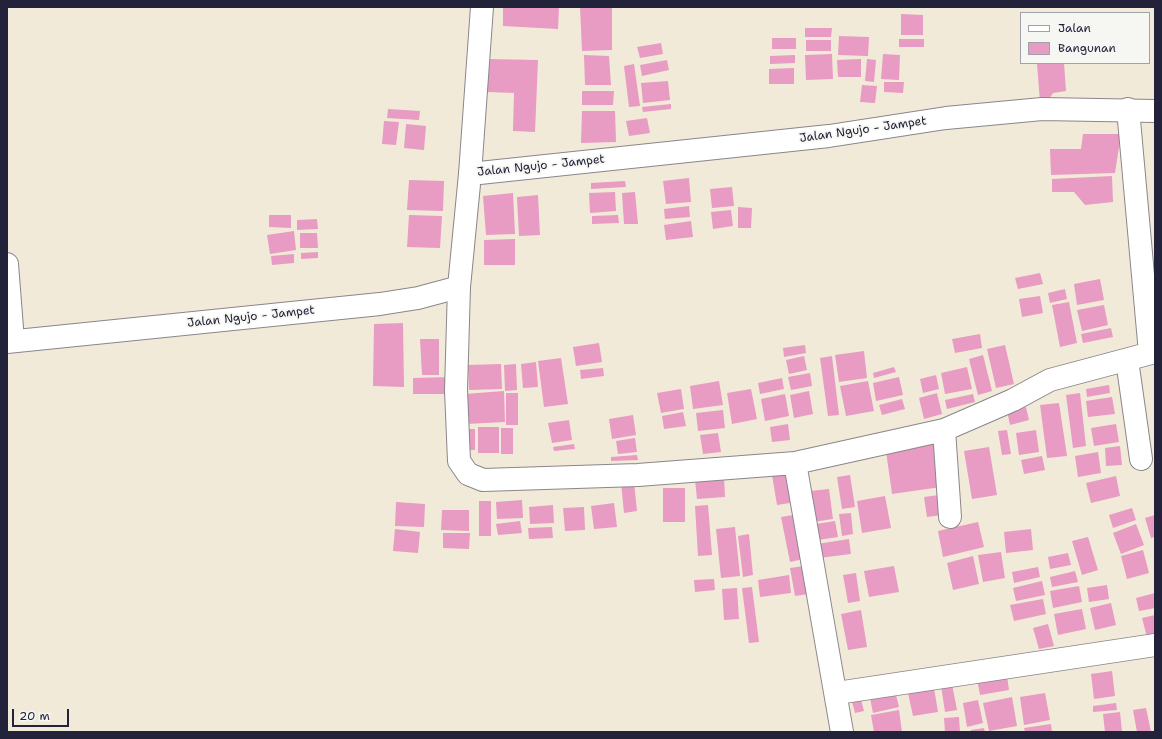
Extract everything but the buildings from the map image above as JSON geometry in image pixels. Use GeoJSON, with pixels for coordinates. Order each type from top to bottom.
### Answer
{"type":"FeatureCollection","features":[{"type":"Feature","properties":{"kind":"street"},"geometry":{"type":"LineString","coordinates":[[470,174],[482,7]]}},
{"type":"Feature","properties":{"kind":"street","name":"Jalan Ngujo - Jampet"},"geometry":{"type":"LineString","coordinates":[[10,341],[380,304],[418,298],[459,287],[470,174],[829,136],[954,117],[1042,108],[1155,110]]}},
{"type":"Feature","properties":{"kind":"street"},"geometry":{"type":"LineString","coordinates":[[459,287],[456,390],[459,461],[468,474],[483,480],[638,475],[796,463],[944,430],[1013,400],[1050,380],[1153,352],[1128,109]]}},
{"type":"Feature","properties":{"kind":"street"},"geometry":{"type":"LineString","coordinates":[[7,264],[10,341]]}},
{"type":"Feature","properties":{"kind":"street"},"geometry":{"type":"LineString","coordinates":[[1127,360],[1141,459]]}},
{"type":"Feature","properties":{"kind":"street"},"geometry":{"type":"LineString","coordinates":[[944,430],[950,517]]}},
{"type":"Feature","properties":{"kind":"street"},"geometry":{"type":"LineString","coordinates":[[796,463],[837,693],[842,732]]}},
{"type":"Feature","properties":{"kind":"street"},"geometry":{"type":"LineString","coordinates":[[837,693],[1155,645]]}}]}
